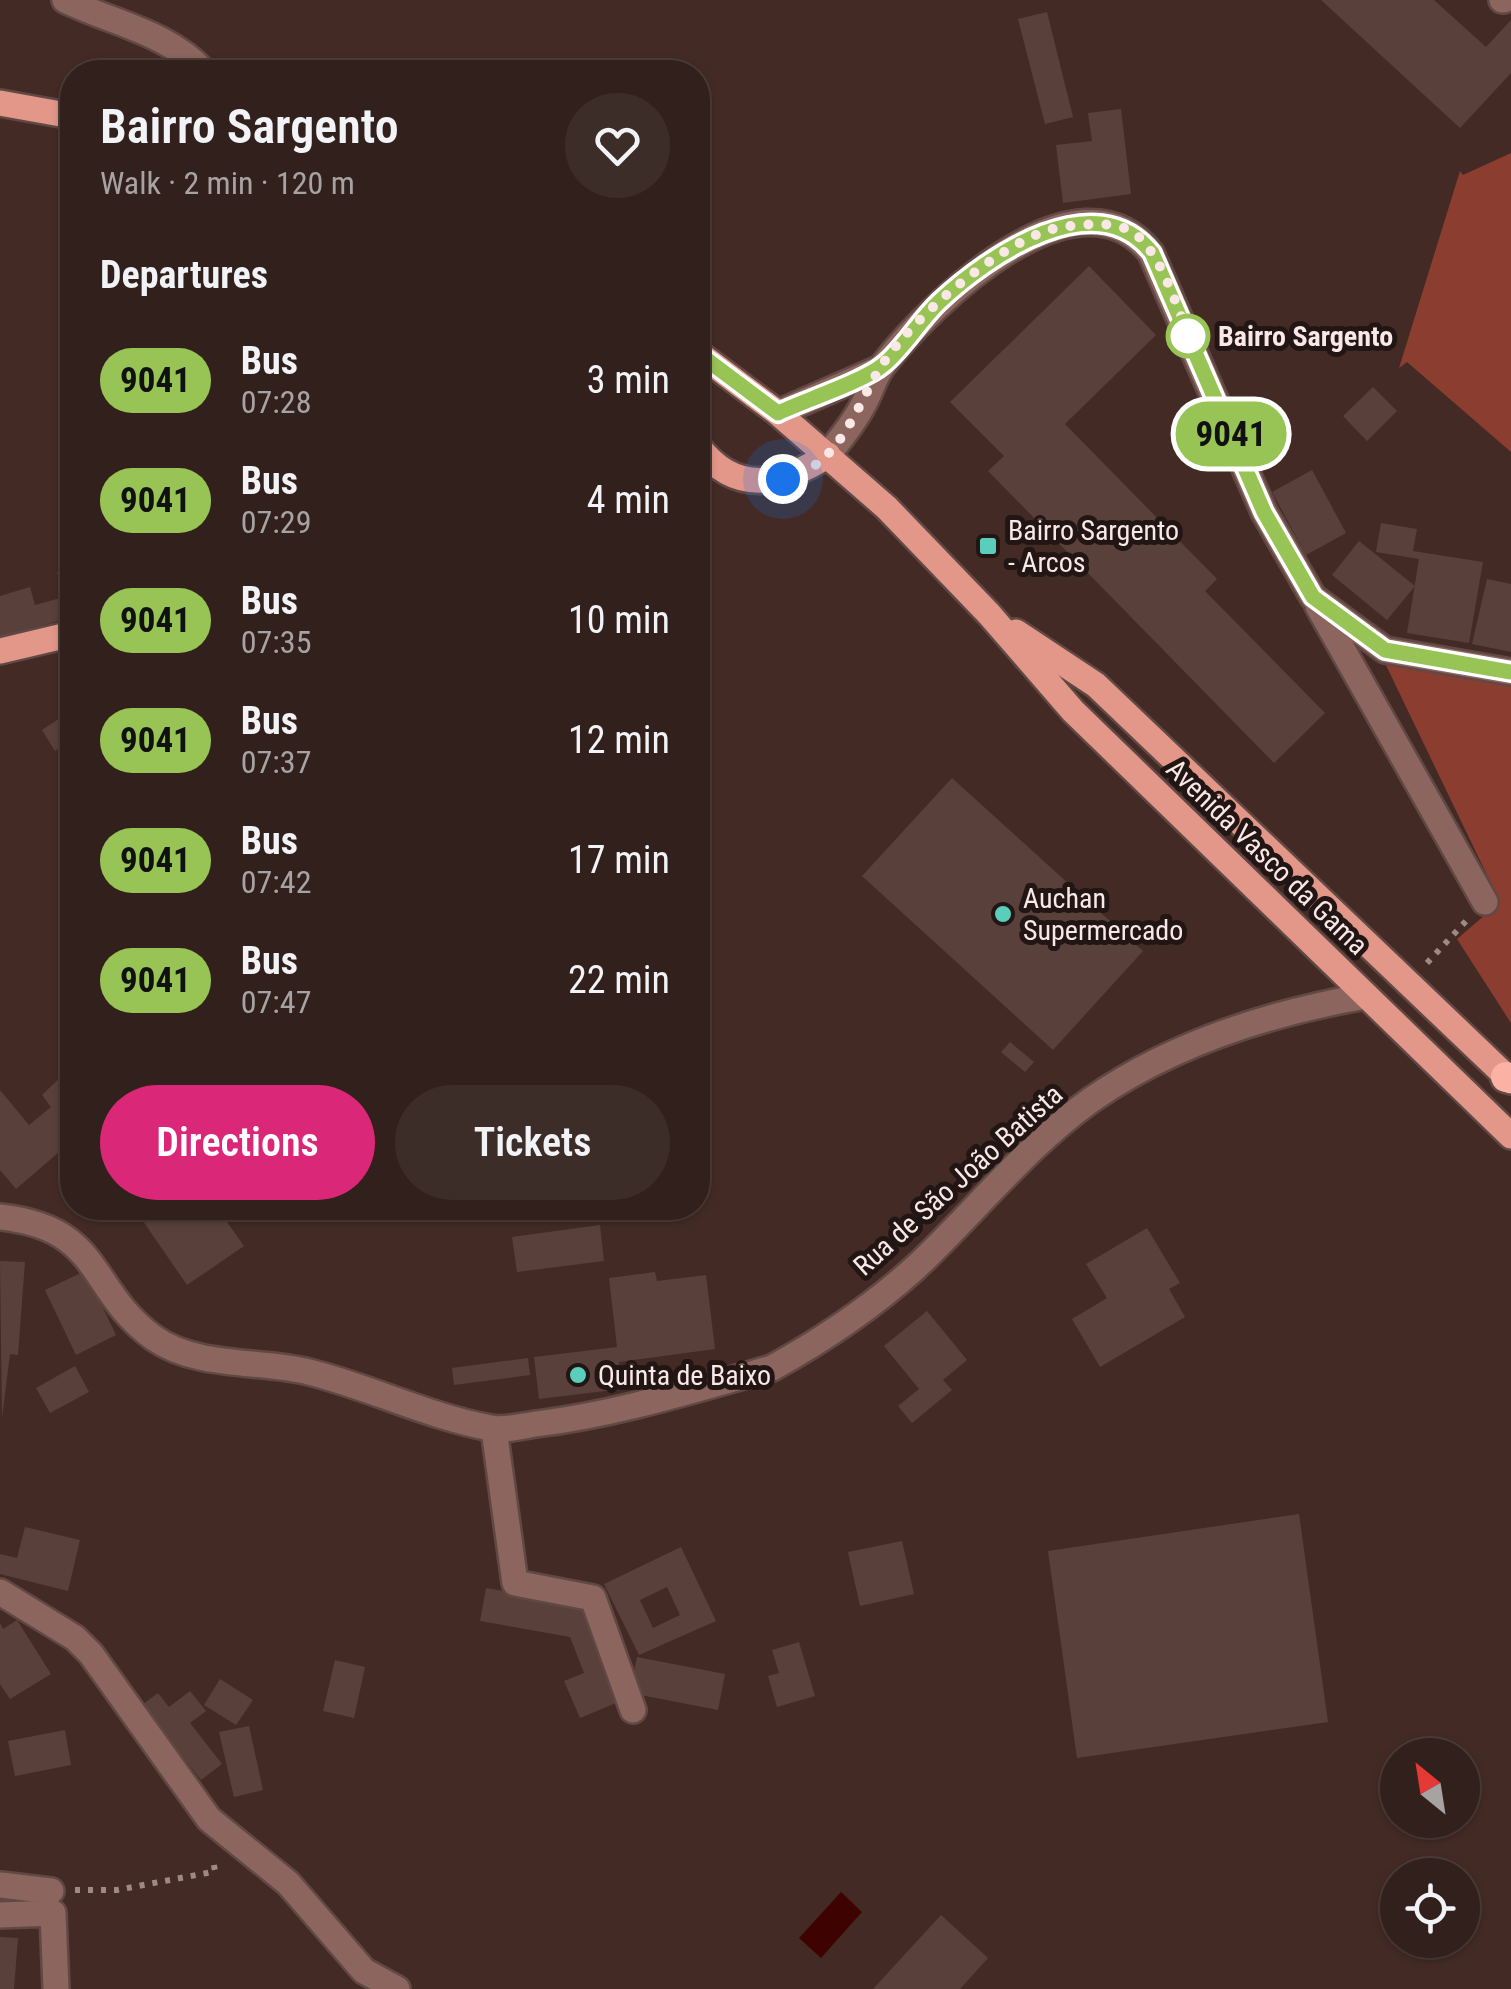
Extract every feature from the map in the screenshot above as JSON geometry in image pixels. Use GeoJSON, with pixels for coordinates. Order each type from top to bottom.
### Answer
{"type":"FeatureCollection","features":[{"type":"Feature","properties":{"kind":"main road"},"geometry":{"type":"LineString","coordinates":[[0,103],[60,114]]}},
{"type":"Feature","properties":{"kind":"main road","name":"Avenida Vasco da Gama"},"geometry":{"type":"LineString","coordinates":[[710,370],[778,413],[828,455],[989,614],[1074,711],[1511,1136]]}},
{"type":"Feature","properties":{"kind":"main road"},"geometry":{"type":"LineString","coordinates":[[710,459],[726,473],[750,481],[795,477],[828,455]]}},
{"type":"Feature","properties":{"kind":"main road","name":"Avenida Vasco da Gama"},"geometry":{"type":"LineString","coordinates":[[989,614],[1096,685],[1509,1079]]}},
{"type":"Feature","properties":{"kind":"main road"},"geometry":{"type":"LineString","coordinates":[[0,651],[60,637]]}},
{"type":"Feature","properties":{"kind":"street"},"geometry":{"type":"LineString","coordinates":[[65,0],[158,38],[193,60]]}},
{"type":"Feature","properties":{"kind":"street"},"geometry":{"type":"LineString","coordinates":[[828,455],[862,408],[881,368],[940,301],[1008,250],[1044,231],[1113,224],[1136,234],[1152,253],[1264,512],[1484,902]]}},
{"type":"Feature","properties":{"kind":"street"},"geometry":{"type":"LineString","coordinates":[[778,413],[881,368]]}},
{"type":"Feature","properties":{"kind":"street"},"geometry":{"type":"LineString","coordinates":[[1313,597],[1385,650],[1511,672]]}},
{"type":"Feature","properties":{"kind":"street","name":"Rua de São João Batista"},"geometry":{"type":"LineString","coordinates":[[0,1217],[28,1220],[63,1233],[93,1262],[128,1313],[156,1339],[190,1353],[308,1371],[494,1429],[601,1416],[772,1368],[912,1270],[1046,1138],[1091,1101],[1198,1040],[1306,1007],[1366,996]]}},
{"type":"Feature","properties":{"kind":"street"},"geometry":{"type":"LineString","coordinates":[[494,1429],[514,1583],[592,1598],[633,1710]]}},
{"type":"Feature","properties":{"kind":"street"},"geometry":{"type":"LineString","coordinates":[[0,1592],[75,1638],[91,1654],[209,1819],[288,1883],[363,1980],[397,1989]]}},
{"type":"Feature","properties":{"kind":"street"},"geometry":{"type":"LineString","coordinates":[[51,1891],[0,1881],[2,1915],[53,1913],[56,1989]]}},
{"type":"Feature","properties":{"kind":"path"},"geometry":{"type":"LineString","coordinates":[[1407,984],[1484,902]]}},
{"type":"Feature","properties":{"kind":"path"},"geometry":{"type":"LineString","coordinates":[[51,1891],[117,1890],[207,1873]]}},
{"type":"Feature","properties":{"kind":"shaded area"},"geometry":{"type":"Polygon","coordinates":[[[1511,153],[1511,452],[1407,362],[1399,368],[1460,171],[1463,175],[1511,153]]]}},
{"type":"Feature","properties":{"kind":"shaded area"},"geometry":{"type":"Polygon","coordinates":[[[1383,659],[1511,684],[1511,1023],[1457,939],[1500,902],[1383,659]]]}},
{"type":"Feature","properties":{"kind":"shaded area"},"geometry":{"type":"Polygon","coordinates":[[[841,1892],[862,1912],[821,1958],[799,1938],[841,1892]]]}},
{"type":"Feature","properties":{"kind":"building"},"geometry":{"type":"Polygon","coordinates":[[[1321,0],[1434,0],[1486,47],[1511,20],[1511,73],[1460,128],[1321,0]]]}},
{"type":"Feature","properties":{"kind":"building"},"geometry":{"type":"Polygon","coordinates":[[[1047,12],[1073,117],[1045,124],[1018,19],[1047,12]]]}},
{"type":"Feature","properties":{"kind":"building"},"geometry":{"type":"Polygon","coordinates":[[[1121,109],[1131,194],[1063,203],[1056,145],[1092,141],[1088,113],[1121,109]]]}},
{"type":"Feature","properties":{"kind":"building"},"geometry":{"type":"Polygon","coordinates":[[[1089,266],[1156,335],[1065,424],[1217,579],[1205,591],[1325,713],[1274,763],[988,471],[1004,456],[950,402],[1089,266]]]}},
{"type":"Feature","properties":{"kind":"building"},"geometry":{"type":"Polygon","coordinates":[[[1373,387],[1397,411],[1367,441],[1343,416],[1373,387]]]}},
{"type":"Feature","properties":{"kind":"building"},"geometry":{"type":"Polygon","coordinates":[[[1312,470],[1346,533],[1306,555],[1272,492],[1312,470]]]}},
{"type":"Feature","properties":{"kind":"building"},"geometry":{"type":"Polygon","coordinates":[[[1381,523],[1417,529],[1413,551],[1483,562],[1469,643],[1407,633],[1419,559],[1376,552],[1381,523]]]}},
{"type":"Feature","properties":{"kind":"building"},"geometry":{"type":"Polygon","coordinates":[[[1359,541],[1415,586],[1387,620],[1332,575],[1359,541]]]}},
{"type":"Feature","properties":{"kind":"building"},"geometry":{"type":"Polygon","coordinates":[[[1487,579],[1511,584],[1511,652],[1472,644],[1487,579]]]}},
{"type":"Feature","properties":{"kind":"building"},"geometry":{"type":"Polygon","coordinates":[[[30,587],[35,605],[60,598],[60,620],[0,638],[0,596],[30,587]]]}},
{"type":"Feature","properties":{"kind":"building"},"geometry":{"type":"Polygon","coordinates":[[[60,718],[60,748],[55,751],[42,730],[60,718]]]}},
{"type":"Feature","properties":{"kind":"building","name":"Auchan Supermercado"},"geometry":{"type":"Polygon","coordinates":[[[952,778],[1143,951],[1053,1050],[862,876],[952,778]]]}},
{"type":"Feature","properties":{"kind":"building"},"geometry":{"type":"Polygon","coordinates":[[[1010,1042],[1034,1062],[1025,1072],[1001,1052],[1010,1042]]]}},
{"type":"Feature","properties":{"kind":"building"},"geometry":{"type":"Polygon","coordinates":[[[60,1078],[60,1151],[16,1189],[0,1170],[0,1090],[29,1125],[51,1107],[42,1095],[60,1078]]]}},
{"type":"Feature","properties":{"kind":"building"},"geometry":{"type":"Polygon","coordinates":[[[142,1220],[226,1220],[244,1246],[187,1285],[142,1220]]]}},
{"type":"Feature","properties":{"kind":"building"},"geometry":{"type":"Polygon","coordinates":[[[600,1225],[604,1261],[517,1272],[512,1237],[600,1225]]]}},
{"type":"Feature","properties":{"kind":"building"},"geometry":{"type":"Polygon","coordinates":[[[1147,1228],[1180,1283],[1169,1289],[1185,1317],[1100,1367],[1072,1319],[1107,1298],[1086,1264],[1147,1228]]]}},
{"type":"Feature","properties":{"kind":"building"},"geometry":{"type":"Polygon","coordinates":[[[0,1261],[25,1262],[18,1355],[10,1354],[2,1418],[0,1261]]]}},
{"type":"Feature","properties":{"kind":"building"},"geometry":{"type":"Polygon","coordinates":[[[85,1271],[116,1335],[76,1355],[45,1290],[85,1271]]]}},
{"type":"Feature","properties":{"kind":"building"},"geometry":{"type":"Polygon","coordinates":[[[655,1272],[657,1281],[706,1275],[715,1349],[619,1362],[622,1389],[539,1399],[534,1357],[617,1347],[609,1278],[655,1272]]]}},
{"type":"Feature","properties":{"kind":"building"},"geometry":{"type":"Polygon","coordinates":[[[927,1311],[967,1360],[943,1380],[952,1390],[912,1423],[898,1406],[919,1389],[884,1346],[927,1311]]]}},
{"type":"Feature","properties":{"kind":"building"},"geometry":{"type":"Polygon","coordinates":[[[528,1358],[530,1375],[454,1385],[452,1368],[528,1358]]]}},
{"type":"Feature","properties":{"kind":"building"},"geometry":{"type":"Polygon","coordinates":[[[75,1366],[89,1392],[50,1413],[36,1388],[75,1366]]]}},
{"type":"Feature","properties":{"kind":"building"},"geometry":{"type":"Polygon","coordinates":[[[1299,1514],[1328,1722],[1077,1758],[1048,1551],[1299,1514]]]}},
{"type":"Feature","properties":{"kind":"building"},"geometry":{"type":"Polygon","coordinates":[[[25,1527],[80,1540],[68,1591],[0,1574],[0,1554],[17,1558],[25,1527]]]}},
{"type":"Feature","properties":{"kind":"building"},"geometry":{"type":"Polygon","coordinates":[[[902,1541],[914,1594],[860,1606],[848,1552],[902,1541]]]}},
{"type":"Feature","properties":{"kind":"building"},"geometry":{"type":"Polygon","coordinates":[[[681,1547],[716,1621],[639,1655],[604,1584],[681,1547]],[[667,1587],[640,1600],[653,1628],[680,1615],[667,1587]]]}},
{"type":"Feature","properties":{"kind":"building"},"geometry":{"type":"Polygon","coordinates":[[[486,1588],[588,1605],[626,1699],[580,1718],[564,1681],[584,1673],[570,1637],[480,1621],[486,1588]]]}},
{"type":"Feature","properties":{"kind":"building"},"geometry":{"type":"Polygon","coordinates":[[[17,1620],[51,1674],[10,1699],[0,1684],[0,1623],[3,1629],[17,1620]]]}},
{"type":"Feature","properties":{"kind":"building"},"geometry":{"type":"Polygon","coordinates":[[[799,1642],[815,1696],[777,1707],[768,1676],[779,1673],[772,1650],[799,1642]]]}},
{"type":"Feature","properties":{"kind":"building"},"geometry":{"type":"Polygon","coordinates":[[[637,1657],[725,1674],[718,1710],[630,1693],[637,1657]]]}},
{"type":"Feature","properties":{"kind":"building"},"geometry":{"type":"Polygon","coordinates":[[[335,1660],[365,1667],[354,1718],[323,1711],[335,1660]]]}},
{"type":"Feature","properties":{"kind":"building"},"geometry":{"type":"Polygon","coordinates":[[[220,1679],[253,1700],[236,1725],[204,1705],[220,1679]]]}},
{"type":"Feature","properties":{"kind":"building"},"geometry":{"type":"Polygon","coordinates":[[[190,1691],[206,1711],[190,1723],[222,1764],[201,1780],[142,1705],[158,1693],[169,1707],[190,1691]]]}},
{"type":"Feature","properties":{"kind":"building"},"geometry":{"type":"Polygon","coordinates":[[[249,1726],[263,1790],[234,1797],[219,1732],[249,1726]]]}},
{"type":"Feature","properties":{"kind":"building"},"geometry":{"type":"Polygon","coordinates":[[[65,1730],[71,1765],[15,1776],[8,1741],[65,1730]]]}},
{"type":"Feature","properties":{"kind":"building"},"geometry":{"type":"Polygon","coordinates":[[[941,1915],[988,1958],[960,1989],[873,1989],[941,1915]]]}},
{"type":"Feature","properties":{"kind":"building"},"geometry":{"type":"Polygon","coordinates":[[[0,1937],[18,1938],[14,1989],[0,1989],[0,1937]]]}},
{"type":"Feature","properties":{"kind":"bus line","name":"9041"},"geometry":{"type":"LineString","coordinates":[[710,360],[778,413],[881,368],[940,301],[1008,250],[1044,231],[1113,224],[1136,234],[1152,253],[1264,512],[1313,597],[1385,650],[1511,672]]}},
{"type":"Feature","properties":{"kind":"place","name":"Bairro Sargento"},"geometry":{"type":"Point","coordinates":[1188,336]}},
{"type":"Feature","properties":{"kind":"place","name":"Bairro Sargento - Arcos"},"geometry":{"type":"Point","coordinates":[988,546]}},
{"type":"Feature","properties":{"kind":"place","name":"Auchan Supermercado"},"geometry":{"type":"Point","coordinates":[1003,914]}},
{"type":"Feature","properties":{"kind":"place","name":"Quinta de Baixo"},"geometry":{"type":"Point","coordinates":[578,1375]}},
{"type":"Feature","properties":{"kind":"route"},"geometry":{"type":"LineString","coordinates":[[783,479],[795,477],[828,455],[862,408],[881,368],[940,301],[1008,250],[1044,231],[1113,224],[1136,234],[1152,253],[1193,346],[1188,336]]}}]}
